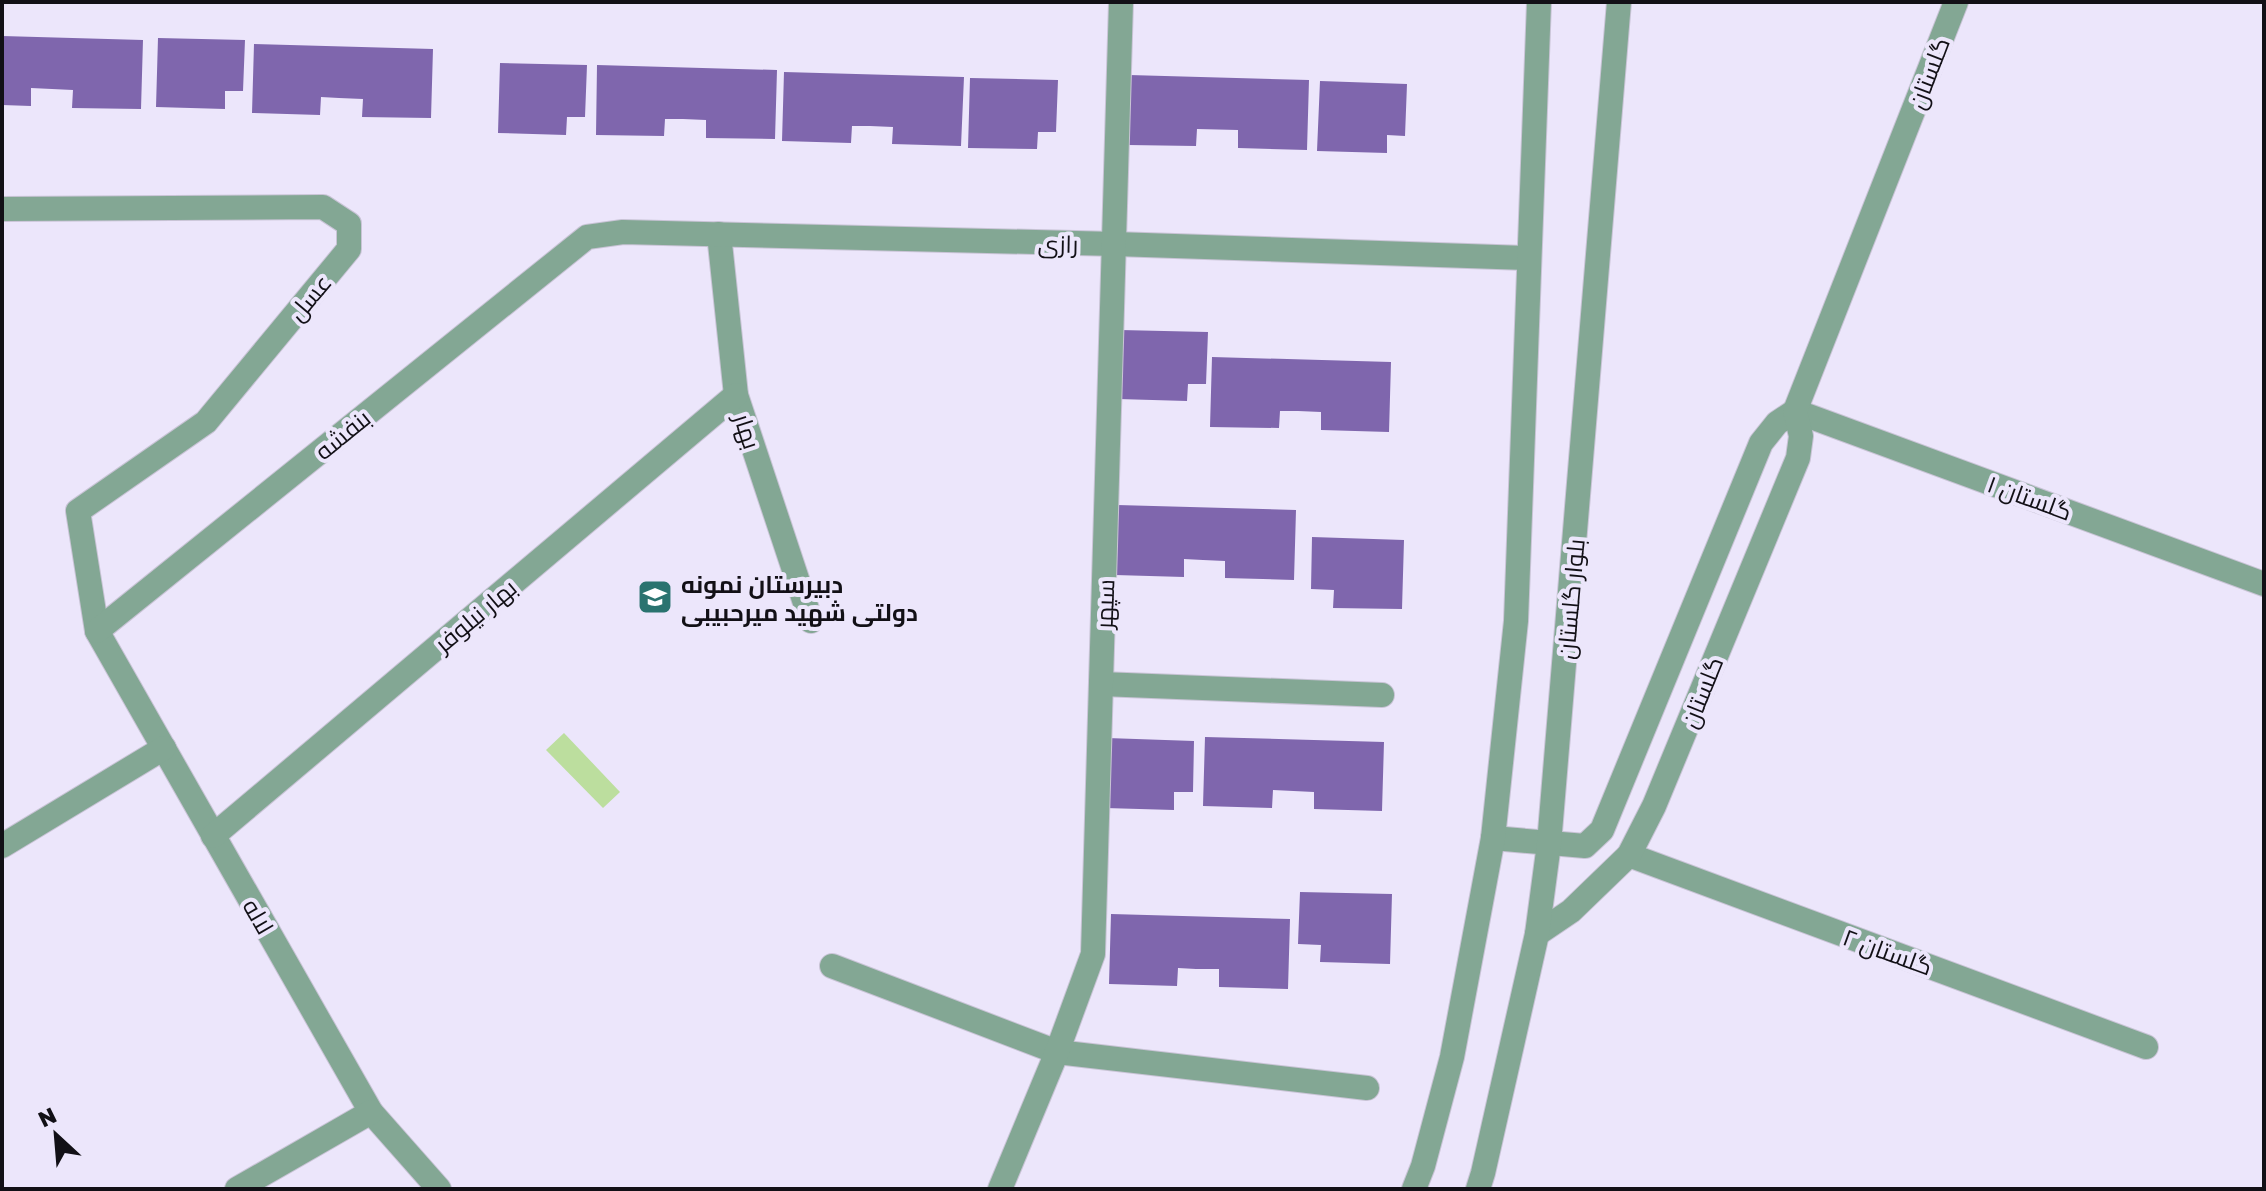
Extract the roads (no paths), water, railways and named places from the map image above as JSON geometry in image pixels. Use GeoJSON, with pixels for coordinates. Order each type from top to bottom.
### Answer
{"type":"FeatureCollection","features":[{"type":"Feature","properties":{"kind":"street","name":"سپهر"},"geometry":{"type":"LineString","coordinates":[[1000,1189],[1057,1052],[1093,954],[1121,2]]}},
{"type":"Feature","properties":{"kind":"street","name":"بلوار گلستان"},"geometry":{"type":"LineString","coordinates":[[1478,1189],[1537,934],[1549,844],[1619,2]]}},
{"type":"Feature","properties":{"kind":"street","name":"گلستان"},"geometry":{"type":"LineString","coordinates":[[1493,838],[1585,846],[1602,830],[1761,443],[1777,423],[1795,411],[1956,2]]}},
{"type":"Feature","properties":{"kind":"street"},"geometry":{"type":"LineString","coordinates":[[1414,1189],[1452,1057],[1493,838],[1516,621],[1540,4]]}},
{"type":"Feature","properties":{"kind":"street","name":"عسل"},"geometry":{"type":"LineString","coordinates":[[2,209],[323,207],[349,224],[349,249],[206,422],[78,511],[97,631]]}},
{"type":"Feature","properties":{"kind":"street","name":"رازی"},"geometry":{"type":"LineString","coordinates":[[587,237],[623,232],[719,234],[1529,258]]}},
{"type":"Feature","properties":{"kind":"street","name":"بهار"},"geometry":{"type":"LineString","coordinates":[[719,234],[736,395],[811,621]]}},
{"type":"Feature","properties":{"kind":"street","name":"بنفشه"},"geometry":{"type":"LineString","coordinates":[[97,631],[587,237]]}},
{"type":"Feature","properties":{"kind":"street","name":"بهار نیلوفر"},"geometry":{"type":"LineString","coordinates":[[213,836],[736,395]]}},
{"type":"Feature","properties":{"kind":"street","name":"گلستان"},"geometry":{"type":"LineString","coordinates":[[1537,934],[1571,911],[1629,855],[1654,806],[1798,458],[1801,436],[1795,411]]}},
{"type":"Feature","properties":{"kind":"street","name":"گلستان ۱"},"geometry":{"type":"LineString","coordinates":[[1795,411],[2264,584]]}},
{"type":"Feature","properties":{"kind":"street","name":"لاله"},"geometry":{"type":"LineString","coordinates":[[97,631],[371,1112],[439,1189]]}},
{"type":"Feature","properties":{"kind":"street"},"geometry":{"type":"LineString","coordinates":[[1101,684],[1382,695]]}},
{"type":"Feature","properties":{"kind":"street"},"geometry":{"type":"LineString","coordinates":[[2,846],[164,748]]}},
{"type":"Feature","properties":{"kind":"street","name":"گلستان ۲"},"geometry":{"type":"LineString","coordinates":[[1629,855],[2146,1047]]}},
{"type":"Feature","properties":{"kind":"street"},"geometry":{"type":"LineString","coordinates":[[832,966],[1057,1052],[1367,1088]]}},
{"type":"Feature","properties":{"kind":"street"},"geometry":{"type":"LineString","coordinates":[[237,1189],[371,1112]]}},
{"type":"Feature","properties":{"kind":"place","name":"دبیرستان نمونه دولتی شهید میرحبیبی"},"geometry":{"type":"Point","coordinates":[655,597]}}]}
